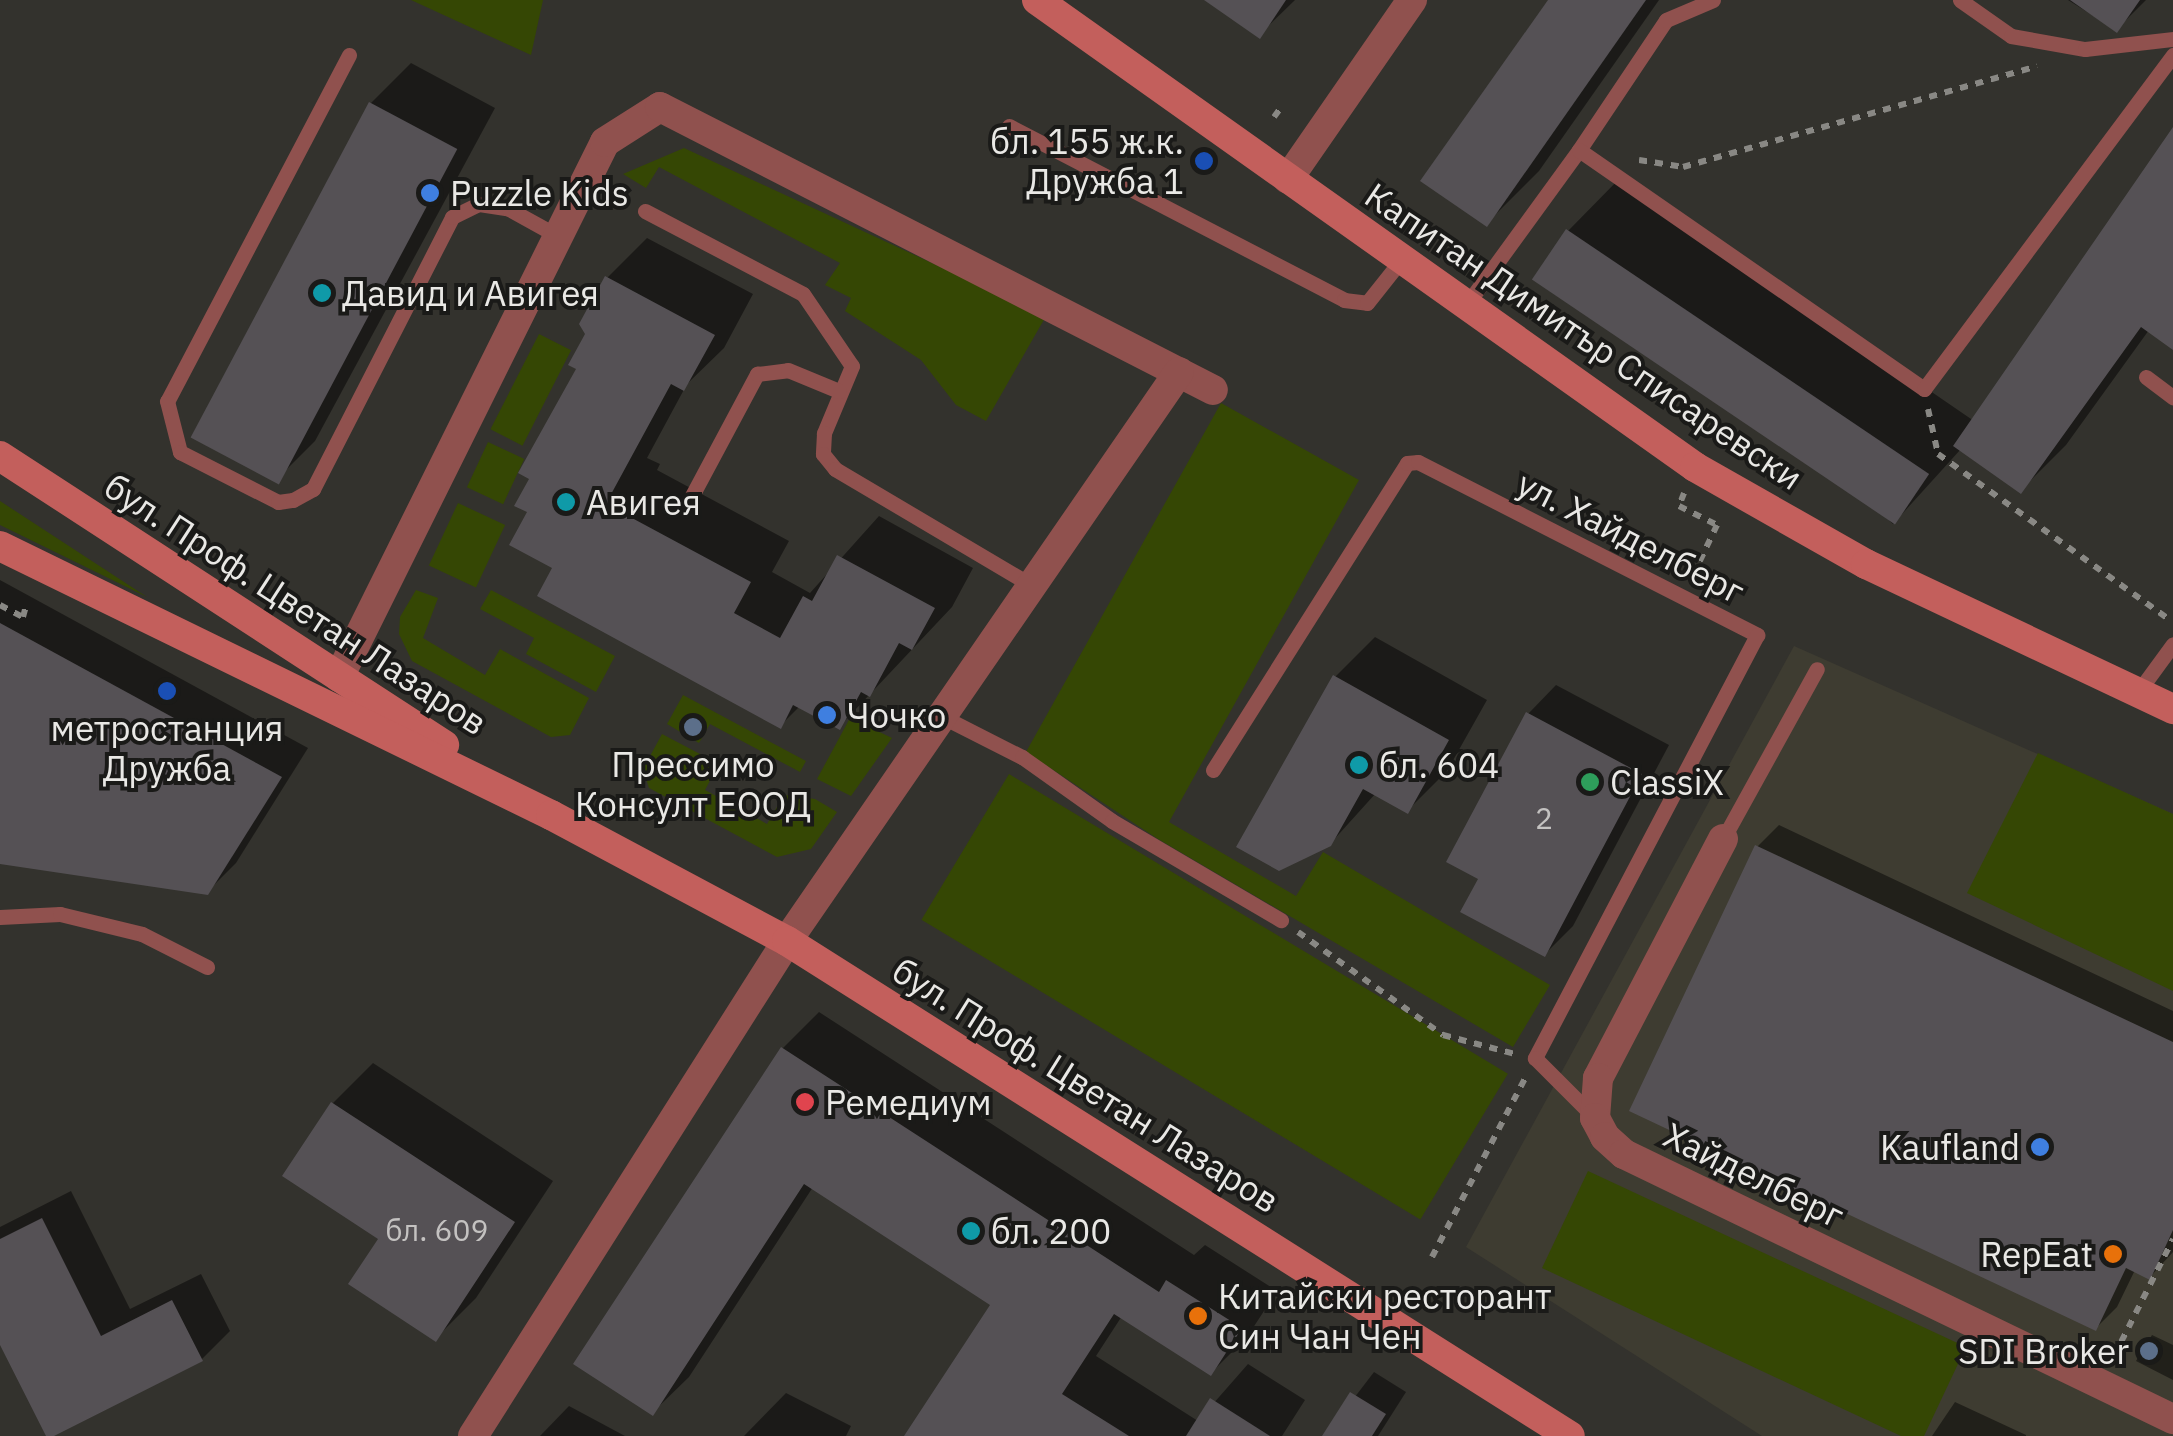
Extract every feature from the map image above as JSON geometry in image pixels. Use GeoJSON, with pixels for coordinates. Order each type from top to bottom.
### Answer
{"type":"FeatureCollection","features":[{"type":"Feature","properties":{"kind":"main road","name":"Капитан Димитър Списаревски"},"geometry":{"type":"LineString","coordinates":[[1037,0],[1695,466],[1766,510],[2173,709]]}},
{"type":"Feature","properties":{"kind":"main road","name":"бул. Проф. Цветан Лазаров"},"geometry":{"type":"LineString","coordinates":[[0,456],[551,816]]}},
{"type":"Feature","properties":{"kind":"main road","name":"бул. Проф. Цветан Лазаров"},"geometry":{"type":"LineString","coordinates":[[0,546],[551,816],[788,941],[1570,1436]]}},
{"type":"Feature","properties":{"kind":"street"},"geometry":{"type":"LineString","coordinates":[[1288,179],[1412,0]]}},
{"type":"Feature","properties":{"kind":"street"},"geometry":{"type":"LineString","coordinates":[[339,676],[605,142],[660,108],[1212,390]]}},
{"type":"Feature","properties":{"kind":"street"},"geometry":{"type":"LineString","coordinates":[[472,1436],[788,941],[1179,372]]}},
{"type":"Feature","properties":{"kind":"street"},"geometry":{"type":"LineString","coordinates":[[1596,1118],[1598,1078],[1723,839]]}},
{"type":"Feature","properties":{"kind":"street","name":"Хайделберг"},"geometry":{"type":"LineString","coordinates":[[1596,1118],[1624,1154],[2173,1420]]}},
{"type":"Feature","properties":{"kind":"lane"},"geometry":{"type":"LineString","coordinates":[[1467,304],[1579,150],[1666,20],[1714,0]]}},
{"type":"Feature","properties":{"kind":"lane"},"geometry":{"type":"LineString","coordinates":[[1960,0],[2011,36],[2085,50],[2173,40]]}},
{"type":"Feature","properties":{"kind":"lane"},"geometry":{"type":"LineString","coordinates":[[349,55],[167,401],[180,452],[278,502],[293,500],[313,489],[452,217],[479,204],[509,209],[558,236]]}},
{"type":"Feature","properties":{"kind":"lane"},"geometry":{"type":"LineString","coordinates":[[1579,150],[1924,388],[2173,55]]}},
{"type":"Feature","properties":{"kind":"lane"},"geometry":{"type":"LineString","coordinates":[[1009,126],[1344,300],[1367,303],[1402,259]]}},
{"type":"Feature","properties":{"kind":"lane"},"geometry":{"type":"LineString","coordinates":[[645,211],[803,294],[852,366],[824,444],[835,470],[1032,586]]}},
{"type":"Feature","properties":{"kind":"lane"},"geometry":{"type":"LineString","coordinates":[[686,505],[757,374],[788,370],[840,392]]}},
{"type":"Feature","properties":{"kind":"lane"},"geometry":{"type":"LineString","coordinates":[[2146,377],[2173,396]]}},
{"type":"Feature","properties":{"kind":"lane","name":"ул. Хайделберг"},"geometry":{"type":"LineString","coordinates":[[1212,770],[1407,462],[1418,462],[1757,635],[1535,1058]]}},
{"type":"Feature","properties":{"kind":"lane"},"geometry":{"type":"LineString","coordinates":[[2138,692],[2168,661],[2173,644]]}},
{"type":"Feature","properties":{"kind":"lane"},"geometry":{"type":"LineString","coordinates":[[1723,839],[1817,668]]}},
{"type":"Feature","properties":{"kind":"lane"},"geometry":{"type":"LineString","coordinates":[[943,717],[1022,758],[1112,820],[1281,920]]}},
{"type":"Feature","properties":{"kind":"lane"},"geometry":{"type":"LineString","coordinates":[[0,917],[60,914],[142,934],[207,968]]}},
{"type":"Feature","properties":{"kind":"lane"},"geometry":{"type":"LineString","coordinates":[[1535,1058],[1596,1118]]}},
{"type":"Feature","properties":{"kind":"path"},"geometry":{"type":"LineString","coordinates":[[1631,158],[1683,167],[1988,83],[2085,50]]}},
{"type":"Feature","properties":{"kind":"path"},"geometry":{"type":"LineString","coordinates":[[1924,388],[1938,454],[2173,622]]}},
{"type":"Feature","properties":{"kind":"path"},"geometry":{"type":"LineString","coordinates":[[1679,506],[1716,524],[1692,575]]}},
{"type":"Feature","properties":{"kind":"path"},"geometry":{"type":"LineString","coordinates":[[0,606],[23,617],[26,606]]}},
{"type":"Feature","properties":{"kind":"path"},"geometry":{"type":"LineString","coordinates":[[1281,920],[1443,1035],[1535,1058],[1432,1257]]}},
{"type":"Feature","properties":{"kind":"path"},"geometry":{"type":"LineString","coordinates":[[2101,1384],[2173,1239]]}},
{"type":"Feature","properties":{"kind":"shaded area"},"geometry":{"type":"Polygon","coordinates":[[[1794,646],[2173,814],[2173,1436],[1762,1436],[1466,1247],[1794,646]]]}},
{"type":"Feature","properties":{"kind":"green space"},"geometry":{"type":"Polygon","coordinates":[[[411,0],[543,0],[531,55],[411,0]]]}},
{"type":"Feature","properties":{"kind":"green space"},"geometry":{"type":"Polygon","coordinates":[[[684,148],[1046,316],[986,421],[956,405],[921,360],[845,311],[851,298],[825,285],[840,263],[659,167],[646,188],[623,174],[684,148]]]}},
{"type":"Feature","properties":{"kind":"green space"},"geometry":{"type":"Polygon","coordinates":[[[539,334],[571,350],[522,446],[490,429],[539,334]]]}},
{"type":"Feature","properties":{"kind":"green space"},"geometry":{"type":"Polygon","coordinates":[[[1221,403],[1359,480],[1169,822],[1296,896],[1323,852],[1550,985],[1513,1047],[1158,839],[1026,752],[1221,403]]]}},
{"type":"Feature","properties":{"kind":"green space"},"geometry":{"type":"Polygon","coordinates":[[[488,442],[524,459],[503,504],[467,487],[488,442]]]}},
{"type":"Feature","properties":{"kind":"green space"},"geometry":{"type":"Polygon","coordinates":[[[0,501],[147,597],[0,525],[0,501]]]}},
{"type":"Feature","properties":{"kind":"green space"},"geometry":{"type":"Polygon","coordinates":[[[458,503],[505,525],[476,588],[429,566],[458,503]]]}},
{"type":"Feature","properties":{"kind":"green space"},"geometry":{"type":"Polygon","coordinates":[[[416,590],[438,598],[423,638],[485,675],[500,649],[589,698],[570,735],[551,737],[412,661],[399,634],[400,617],[416,590]]]}},
{"type":"Feature","properties":{"kind":"green space"},"geometry":{"type":"Polygon","coordinates":[[[491,590],[615,656],[596,692],[526,654],[534,638],[480,609],[491,590]]]}},
{"type":"Feature","properties":{"kind":"green space"},"geometry":{"type":"Polygon","coordinates":[[[683,695],[806,761],[800,772],[710,724],[699,743],[667,724],[683,695]]]}},
{"type":"Feature","properties":{"kind":"green space"},"geometry":{"type":"Polygon","coordinates":[[[850,718],[892,738],[851,796],[817,779],[850,718]]]}},
{"type":"Feature","properties":{"kind":"green space"},"geometry":{"type":"Polygon","coordinates":[[[662,734],[719,764],[705,790],[767,824],[784,795],[815,799],[837,812],[811,849],[777,857],[649,788],[643,769],[662,734]]]}},
{"type":"Feature","properties":{"kind":"green space"},"geometry":{"type":"Polygon","coordinates":[[[2038,753],[2173,814],[2173,991],[1967,893],[2038,753]]]}},
{"type":"Feature","properties":{"kind":"green space"},"geometry":{"type":"Polygon","coordinates":[[[1009,774],[1508,1074],[1420,1219],[921,920],[1009,774]]]}},
{"type":"Feature","properties":{"kind":"green space"},"geometry":{"type":"Polygon","coordinates":[[[1588,1171],[1966,1347],[1924,1436],[1901,1436],[1542,1268],[1588,1171]]]}},
{"type":"Feature","properties":{"kind":"building"},"geometry":{"type":"Polygon","coordinates":[[[1204,0],[1286,0],[1260,39],[1204,0]]]}},
{"type":"Feature","properties":{"kind":"building"},"geometry":{"type":"Polygon","coordinates":[[[1548,0],[1646,0],[1487,227],[1420,181],[1548,0]]]}},
{"type":"Feature","properties":{"kind":"building"},"geometry":{"type":"Polygon","coordinates":[[[2070,0],[2140,0],[2117,33],[2070,0]]]}},
{"type":"Feature","properties":{"kind":"building","name":"Давид и Авигея"},"geometry":{"type":"Polygon","coordinates":[[[369,102],[457,149],[279,484],[191,438],[369,102]]]}},
{"type":"Feature","properties":{"kind":"building"},"geometry":{"type":"Polygon","coordinates":[[[2173,127],[2173,350],[2141,327],[2021,494],[1953,446],[2173,127]]]}},
{"type":"Feature","properties":{"kind":"building"},"geometry":{"type":"Polygon","coordinates":[[[1566,229],[1929,474],[1895,524],[1532,280],[1566,229]]]}},
{"type":"Feature","properties":{"kind":"building","name":"Авигея"},"geometry":{"type":"Polygon","coordinates":[[[605,276],[715,335],[684,391],[671,384],[609,498],[622,505],[619,511],[751,582],[734,613],[780,638],[803,596],[812,601],[837,555],[935,608],[912,650],[899,643],[870,697],[861,692],[840,730],[793,705],[781,729],[537,596],[552,568],[509,545],[527,512],[514,506],[529,479],[518,473],[576,369],[568,365],[585,334],[579,324],[605,276]]]}},
{"type":"Feature","properties":{"kind":"building"},"geometry":{"type":"Polygon","coordinates":[[[0,623],[282,777],[208,895],[0,864],[0,623]]]}},
{"type":"Feature","properties":{"kind":"building","name":"бл. 604"},"geometry":{"type":"Polygon","coordinates":[[[1333,675],[1449,740],[1408,814],[1363,789],[1331,846],[1279,871],[1236,847],[1333,675]]]}},
{"type":"Feature","properties":{"kind":"building"},"geometry":{"type":"Polygon","coordinates":[[[1526,712],[1642,774],[1545,957],[1460,912],[1478,879],[1446,862],[1526,712]]]}},
{"type":"Feature","properties":{"kind":"building"},"geometry":{"type":"Polygon","coordinates":[[[1755,845],[2173,1042],[2173,1230],[2150,1280],[2126,1268],[2096,1331],[1629,1111],[1755,845]]]}},
{"type":"Feature","properties":{"kind":"building","name":"бл. 200"},"geometry":{"type":"Polygon","coordinates":[[[781,1047],[1159,1292],[1166,1280],[1242,1328],[1211,1376],[1114,1314],[1062,1394],[1129,1436],[904,1436],[990,1305],[804,1184],[653,1416],[573,1364],[781,1047]]]}},
{"type":"Feature","properties":{"kind":"building"},"geometry":{"type":"Polygon","coordinates":[[[331,1102],[515,1222],[436,1342],[348,1284],[378,1239],[282,1176],[331,1102]]]}},
{"type":"Feature","properties":{"kind":"building"},"geometry":{"type":"Polygon","coordinates":[[[42,1218],[101,1336],[172,1300],[203,1361],[54,1436],[46,1436],[0,1345],[0,1239],[42,1218]]]}},
{"type":"Feature","properties":{"kind":"building"},"geometry":{"type":"Polygon","coordinates":[[[1350,1392],[1386,1414],[1372,1436],[1322,1436],[1350,1392]]]}},
{"type":"Feature","properties":{"kind":"building"},"geometry":{"type":"Polygon","coordinates":[[[1210,1398],[1270,1436],[1186,1436],[1210,1398]]]}},
{"type":"Feature","properties":{"kind":"place","name":"бл. 155 ж.к. Дружба 1"},"geometry":{"type":"Point","coordinates":[1204,161]}},
{"type":"Feature","properties":{"kind":"place","name":"Puzzle Kids"},"geometry":{"type":"Point","coordinates":[430,193]}},
{"type":"Feature","properties":{"kind":"place","name":"Давид и Авигея"},"geometry":{"type":"Point","coordinates":[322,293]}},
{"type":"Feature","properties":{"kind":"place","name":"Авигея"},"geometry":{"type":"Point","coordinates":[566,502]}},
{"type":"Feature","properties":{"kind":"place","name":"метростанция Дружба"},"geometry":{"type":"Point","coordinates":[167,691]}},
{"type":"Feature","properties":{"kind":"place","name":"Чочко"},"geometry":{"type":"Point","coordinates":[827,715]}},
{"type":"Feature","properties":{"kind":"place","name":"Прессимо Консулт ЕООД"},"geometry":{"type":"Point","coordinates":[693,727]}},
{"type":"Feature","properties":{"kind":"place","name":"бл. 604"},"geometry":{"type":"Point","coordinates":[1359,765]}},
{"type":"Feature","properties":{"kind":"place","name":"ClassiX"},"geometry":{"type":"Point","coordinates":[1590,782]}},
{"type":"Feature","properties":{"kind":"place","name":"Ремедиум"},"geometry":{"type":"Point","coordinates":[805,1102]}},
{"type":"Feature","properties":{"kind":"place","name":"Kaufland"},"geometry":{"type":"Point","coordinates":[2040,1147]}},
{"type":"Feature","properties":{"kind":"place","name":"бл. 200"},"geometry":{"type":"Point","coordinates":[971,1231]}},
{"type":"Feature","properties":{"kind":"place","name":"RepEat"},"geometry":{"type":"Point","coordinates":[2113,1254]}},
{"type":"Feature","properties":{"kind":"place","name":"Китайски ресторант Син Чан Чен"},"geometry":{"type":"Point","coordinates":[1198,1316]}},
{"type":"Feature","properties":{"kind":"place","name":"SDI Broker"},"geometry":{"type":"Point","coordinates":[2149,1351]}}]}
